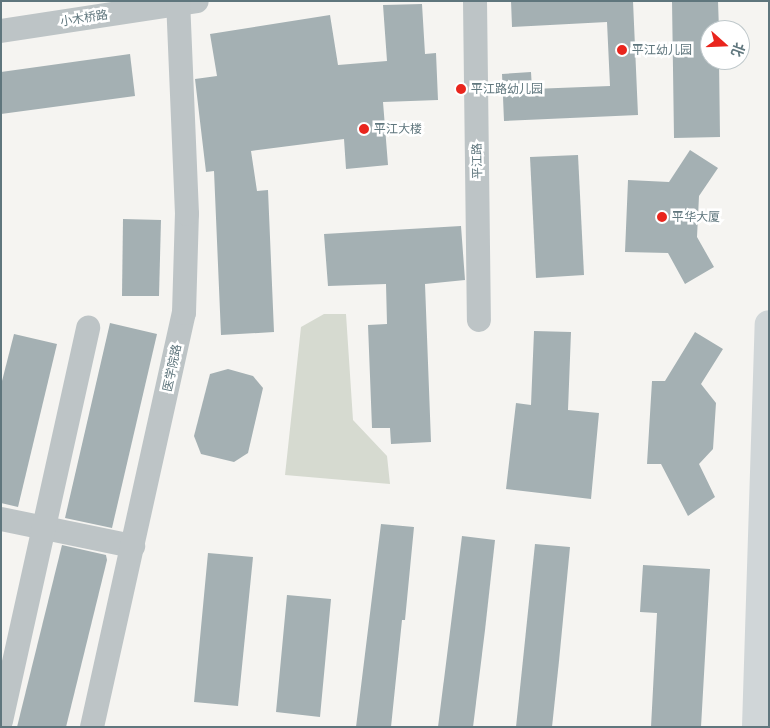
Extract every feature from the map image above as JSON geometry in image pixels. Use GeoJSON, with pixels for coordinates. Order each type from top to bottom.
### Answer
{"type":"FeatureCollection","features":[{"type":"Feature","properties":{"kind":"main road"},"geometry":{"type":"LineString","coordinates":[[756,727],[769,324]]}},
{"type":"Feature","properties":{"kind":"street","name":"平江路"},"geometry":{"type":"LineString","coordinates":[[475,1],[480,320]]}},
{"type":"Feature","properties":{"kind":"street","name":"小木桥路"},"geometry":{"type":"LineString","coordinates":[[1,31],[185,2]]}},
{"type":"Feature","properties":{"kind":"street","name":"医学院路"},"geometry":{"type":"LineString","coordinates":[[92,727],[184,313],[187,214],[185,2]]}},
{"type":"Feature","properties":{"kind":"street"},"geometry":{"type":"LineString","coordinates":[[1,721],[88,328]]}},
{"type":"Feature","properties":{"kind":"street"},"geometry":{"type":"LineString","coordinates":[[1,520],[133,546]]}},
{"type":"Feature","properties":{"kind":"shaded area"},"geometry":{"type":"Polygon","coordinates":[[[324,314],[346,314],[353,420],[387,456],[390,484],[285,475],[301,327],[324,314]]]}},
{"type":"Feature","properties":{"kind":"building","name":"平江幼儿园"},"geometry":{"type":"Polygon","coordinates":[[[511,1],[633,1],[638,115],[504,121],[502,74],[531,72],[532,89],[610,86],[607,22],[512,27],[511,1]]]}},
{"type":"Feature","properties":{"kind":"building"},"geometry":{"type":"Polygon","coordinates":[[[672,1],[718,1],[719,20],[700,20],[700,70],[719,70],[720,137],[674,138],[672,1]]]}},
{"type":"Feature","properties":{"kind":"building"},"geometry":{"type":"Polygon","coordinates":[[[422,4],[425,54],[436,53],[438,100],[383,102],[388,165],[346,169],[344,139],[251,151],[257,191],[268,190],[274,332],[221,335],[214,171],[206,172],[195,79],[217,76],[210,34],[330,15],[338,65],[387,61],[383,5],[422,4]]]}},
{"type":"Feature","properties":{"kind":"building"},"geometry":{"type":"Polygon","coordinates":[[[130,54],[135,96],[1,114],[1,72],[130,54]]]}},
{"type":"Feature","properties":{"kind":"building","name":"平华大厦"},"geometry":{"type":"Polygon","coordinates":[[[690,150],[718,168],[699,196],[697,237],[714,267],[685,284],[668,253],[625,252],[628,180],[669,182],[690,150]]]}},
{"type":"Feature","properties":{"kind":"building"},"geometry":{"type":"Polygon","coordinates":[[[578,155],[584,275],[536,278],[530,157],[578,155]]]}},
{"type":"Feature","properties":{"kind":"building"},"geometry":{"type":"Polygon","coordinates":[[[123,219],[161,220],[159,296],[122,296],[123,219]]]}},
{"type":"Feature","properties":{"kind":"building"},"geometry":{"type":"Polygon","coordinates":[[[461,226],[465,280],[425,284],[431,442],[391,444],[390,428],[372,428],[368,325],[387,324],[386,284],[328,286],[324,234],[461,226]]]}},
{"type":"Feature","properties":{"kind":"building"},"geometry":{"type":"Polygon","coordinates":[[[110,323],[157,334],[112,528],[65,518],[110,323]]]}},
{"type":"Feature","properties":{"kind":"building"},"geometry":{"type":"Polygon","coordinates":[[[534,331],[571,332],[568,410],[599,413],[591,499],[506,489],[516,403],[531,405],[534,331]]]}},
{"type":"Feature","properties":{"kind":"building"},"geometry":{"type":"Polygon","coordinates":[[[695,332],[723,349],[701,384],[716,403],[713,449],[699,464],[715,497],[688,516],[661,464],[647,464],[652,381],[665,381],[695,332]]]}},
{"type":"Feature","properties":{"kind":"building"},"geometry":{"type":"Polygon","coordinates":[[[14,334],[57,344],[18,507],[1,503],[1,385],[14,334]]]}},
{"type":"Feature","properties":{"kind":"building"},"geometry":{"type":"Polygon","coordinates":[[[228,369],[253,376],[263,388],[248,453],[234,462],[201,454],[194,436],[210,374],[228,369]]]}},
{"type":"Feature","properties":{"kind":"building"},"geometry":{"type":"Polygon","coordinates":[[[381,524],[414,527],[405,620],[402,620],[391,727],[356,727],[381,524]]]}},
{"type":"Feature","properties":{"kind":"building"},"geometry":{"type":"Polygon","coordinates":[[[462,536],[495,540],[473,727],[438,727],[462,536]]]}},
{"type":"Feature","properties":{"kind":"building"},"geometry":{"type":"Polygon","coordinates":[[[535,544],[570,547],[559,661],[552,727],[516,727],[535,544]]]}},
{"type":"Feature","properties":{"kind":"building"},"geometry":{"type":"Polygon","coordinates":[[[62,545],[106,555],[107,560],[66,727],[17,727],[62,545]]]}},
{"type":"Feature","properties":{"kind":"building"},"geometry":{"type":"Polygon","coordinates":[[[208,553],[253,557],[238,706],[194,702],[208,553]]]}},
{"type":"Feature","properties":{"kind":"building"},"geometry":{"type":"Polygon","coordinates":[[[643,565],[710,569],[701,727],[651,727],[657,613],[640,612],[643,565]]]}},
{"type":"Feature","properties":{"kind":"building"},"geometry":{"type":"Polygon","coordinates":[[[287,595],[331,599],[320,717],[276,712],[287,595]]]}},
{"type":"Feature","properties":{"kind":"place","name":"平江幼儿园"},"geometry":{"type":"Point","coordinates":[622,50]}},
{"type":"Feature","properties":{"kind":"place","name":"平江路幼儿园"},"geometry":{"type":"Point","coordinates":[461,89]}},
{"type":"Feature","properties":{"kind":"place","name":"平江大楼"},"geometry":{"type":"Point","coordinates":[364,129]}},
{"type":"Feature","properties":{"kind":"place","name":"平华大厦"},"geometry":{"type":"Point","coordinates":[662,217]}}]}
